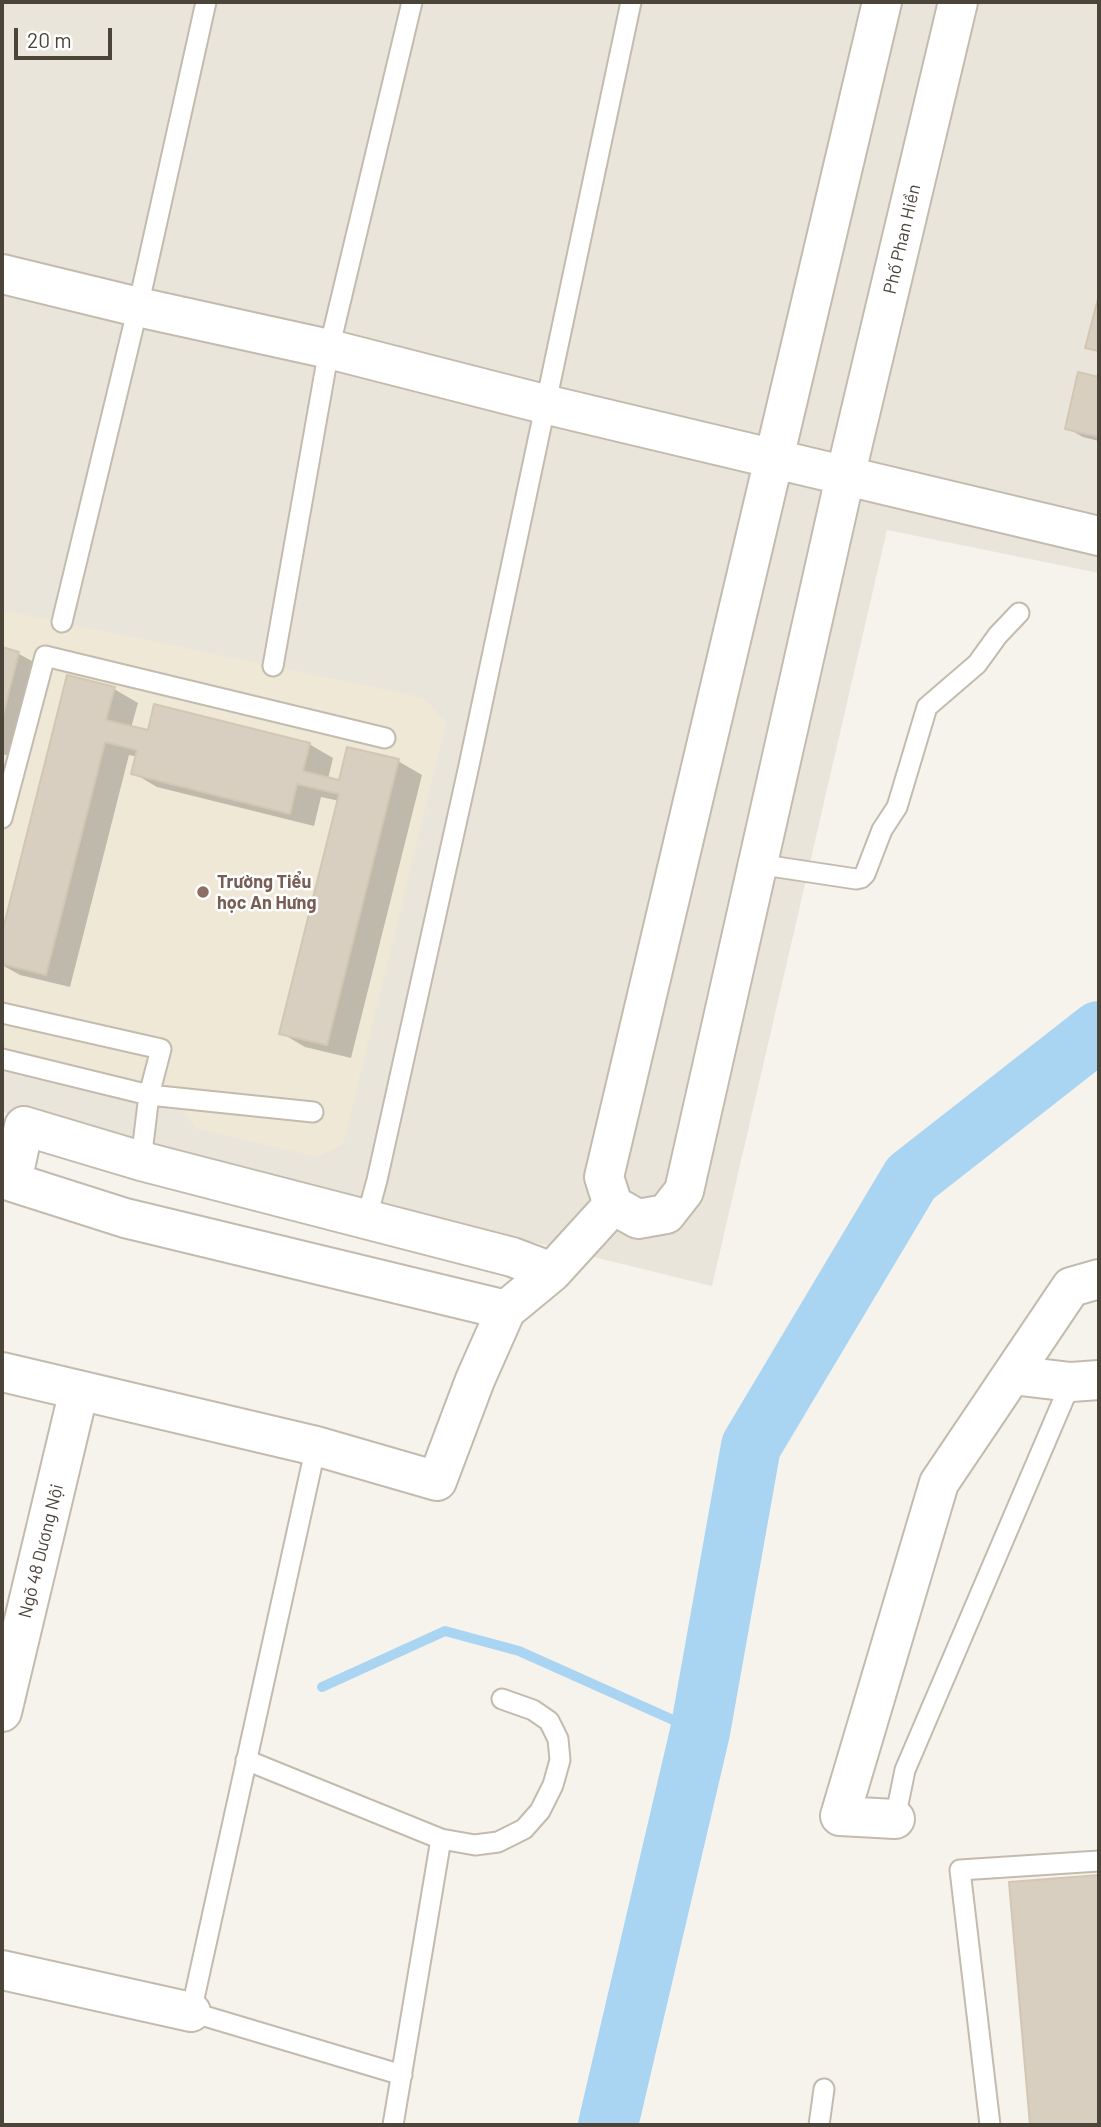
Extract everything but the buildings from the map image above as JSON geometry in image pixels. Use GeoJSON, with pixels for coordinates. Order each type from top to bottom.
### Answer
{"type":"FeatureCollection","features":[{"type":"Feature","properties":{"kind":"street"},"geometry":{"type":"LineString","coordinates":[[2,1372],[316,1446],[437,1480],[475,1380],[506,1310],[552,1272],[613,1205],[604,1177],[882,2]]}},
{"type":"Feature","properties":{"kind":"street","name":"Phố Phan Hiền"},"geometry":{"type":"LineString","coordinates":[[613,1205],[638,1219],[666,1214],[684,1191],[845,477],[958,2]]}},
{"type":"Feature","properties":{"kind":"street"},"geometry":{"type":"LineString","coordinates":[[2,274],[329,349],[773,460],[1099,536]]}},
{"type":"Feature","properties":{"kind":"street"},"geometry":{"type":"LineString","coordinates":[[506,1310],[125,1218],[7,1186],[24,1126],[141,1161],[512,1257],[552,1272]]}},
{"type":"Feature","properties":{"kind":"street"},"geometry":{"type":"LineString","coordinates":[[895,1819],[840,1816],[940,1483],[1072,1287],[1099,1279]]}},
{"type":"Feature","properties":{"kind":"street"},"geometry":{"type":"LineString","coordinates":[[1012,1375],[1085,1381]]}},
{"type":"Feature","properties":{"kind":"street","name":"Ngõ 48 Dương Nội"},"geometry":{"type":"LineString","coordinates":[[2,1712],[79,1390]]}},
{"type":"Feature","properties":{"kind":"street"},"geometry":{"type":"LineString","coordinates":[[2,1970],[191,2012]]}},
{"type":"Feature","properties":{"kind":"lane"},"geometry":{"type":"LineString","coordinates":[[62,622],[138,307],[206,2]]}},
{"type":"Feature","properties":{"kind":"lane"},"geometry":{"type":"LineString","coordinates":[[273,666],[329,349],[412,2]]}},
{"type":"Feature","properties":{"kind":"lane"},"geometry":{"type":"LineString","coordinates":[[366,1220],[465,784],[631,2]]}},
{"type":"Feature","properties":{"kind":"lane"},"geometry":{"type":"LineString","coordinates":[[757,864],[861,878],[865,874],[881,830],[897,807],[927,707],[977,664],[998,635],[1019,613]]}},
{"type":"Feature","properties":{"kind":"lane"},"geometry":{"type":"LineString","coordinates":[[2,818],[45,656],[385,738]]}},
{"type":"Feature","properties":{"kind":"lane"},"geometry":{"type":"LineString","coordinates":[[2,1013],[161,1049],[149,1095],[141,1161]]}},
{"type":"Feature","properties":{"kind":"lane"},"geometry":{"type":"LineString","coordinates":[[2,1059],[149,1095],[313,1112]]}},
{"type":"Feature","properties":{"kind":"lane"},"geometry":{"type":"LineString","coordinates":[[895,1819],[905,1770],[1085,1381]]}},
{"type":"Feature","properties":{"kind":"lane"},"geometry":{"type":"LineString","coordinates":[[316,1446],[191,2012],[402,2075]]}},
{"type":"Feature","properties":{"kind":"lane"},"geometry":{"type":"LineString","coordinates":[[246,1760],[441,1839],[475,1845],[498,1842],[524,1829],[540,1811],[553,1786],[560,1760],[558,1739],[549,1721],[533,1710],[502,1699]]}},
{"type":"Feature","properties":{"kind":"lane"},"geometry":{"type":"LineString","coordinates":[[393,2125],[441,1839]]}},
{"type":"Feature","properties":{"kind":"lane"},"geometry":{"type":"LineString","coordinates":[[990,2125],[960,1870],[1099,1861]]}},
{"type":"Feature","properties":{"kind":"lane"},"geometry":{"type":"LineString","coordinates":[[819,2125],[824,2089]]}},
{"type":"Feature","properties":{"kind":"shaded area"},"geometry":{"type":"Polygon","coordinates":[[[2,2],[1099,2],[1099,573],[887,530],[712,1286],[2,1112],[2,2]]]}},
{"type":"Feature","properties":{"kind":"shaded area","name":"Trường Tiểu học An Hưng"},"geometry":{"type":"Polygon","coordinates":[[[2,610],[425,698],[446,723],[343,1144],[318,1157],[195,1128],[178,1103],[2,1061],[2,610]]]}},
{"type":"Feature","properties":{"kind":"waterway"},"geometry":{"type":"LineString","coordinates":[[608,2125],[700,1732],[751,1446],[911,1178],[1099,1031]]}},
{"type":"Feature","properties":{"kind":"waterway"},"geometry":{"type":"LineString","coordinates":[[322,1687],[445,1631],[519,1651],[700,1732]]}},
{"type":"Feature","properties":{"kind":"place","name":"Trường Tiểu học An Hưng"},"geometry":{"type":"Point","coordinates":[203,892]}}]}
